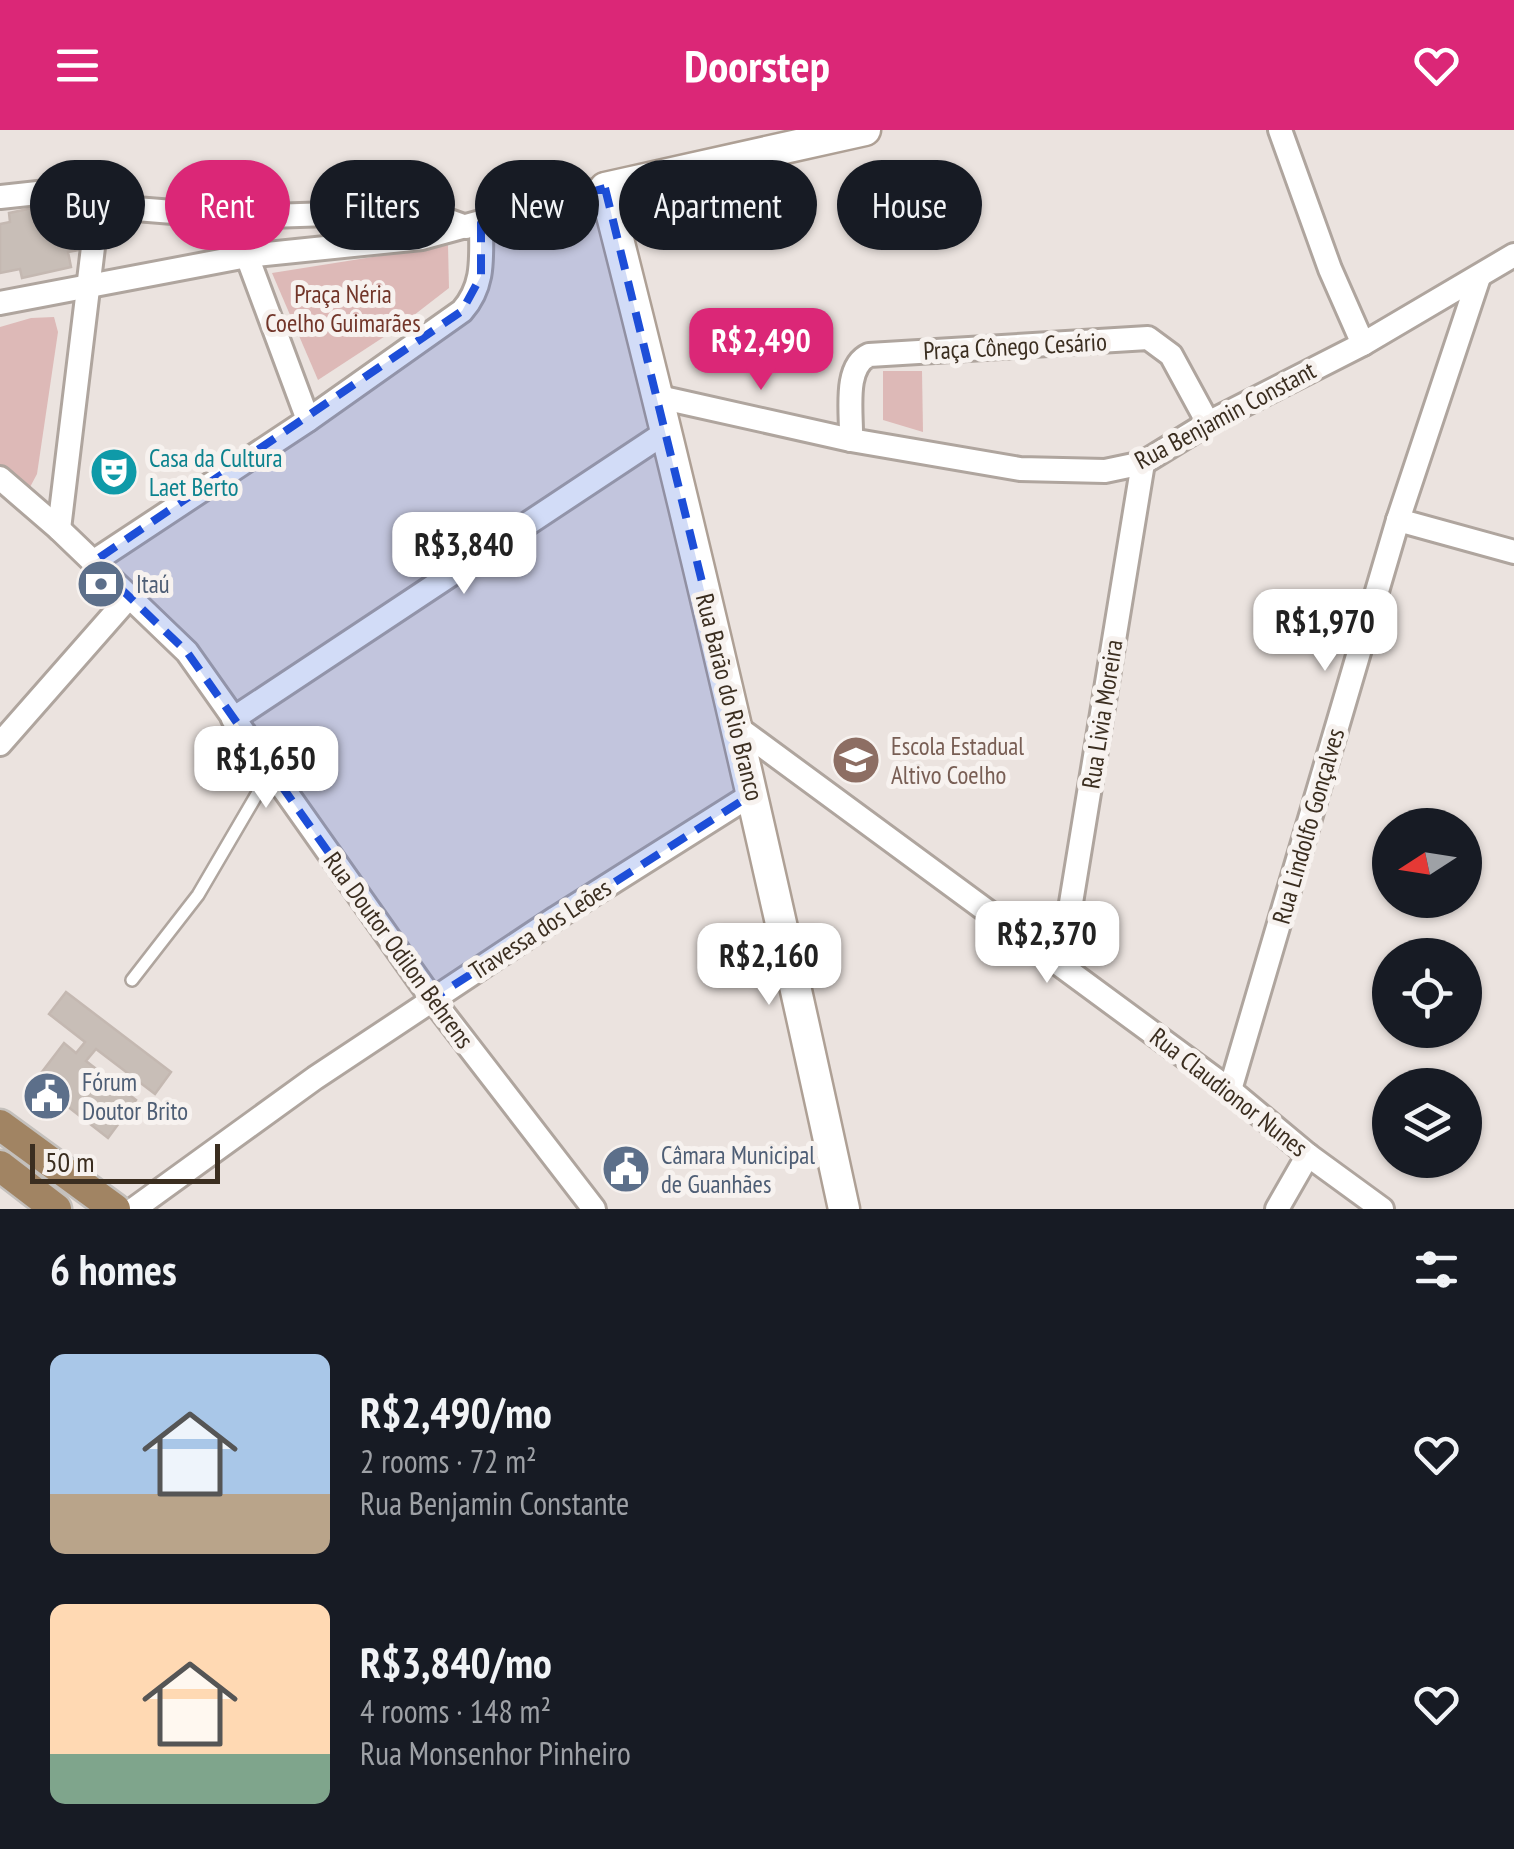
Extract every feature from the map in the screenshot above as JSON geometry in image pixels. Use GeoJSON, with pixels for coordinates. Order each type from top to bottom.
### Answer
{"type":"FeatureCollection","features":[{"type":"Feature","properties":{"kind":"main road"},"geometry":{"type":"LineString","coordinates":[[0,1124],[114,1209]]}},
{"type":"Feature","properties":{"kind":"main road"},"geometry":{"type":"LineString","coordinates":[[0,1166],[56,1209]]}},
{"type":"Feature","properties":{"kind":"street"},"geometry":{"type":"LineString","coordinates":[[0,303],[247,256],[422,238],[605,188],[865,130]]}},
{"type":"Feature","properties":{"kind":"street"},"geometry":{"type":"LineString","coordinates":[[1280,130],[1330,270],[1362,344]]}},
{"type":"Feature","properties":{"kind":"street","name":"Rua Barão do Rio Branco"},"geometry":{"type":"LineString","coordinates":[[605,188],[754,793],[844,1209]]}},
{"type":"Feature","properties":{"kind":"street"},"geometry":{"type":"LineString","coordinates":[[0,197],[30,194]]}},
{"type":"Feature","properties":{"kind":"street"},"geometry":{"type":"LineString","coordinates":[[290,216],[422,212],[474,225]]}},
{"type":"Feature","properties":{"kind":"street"},"geometry":{"type":"LineString","coordinates":[[93,562],[308,420],[462,312],[475,296],[481,276],[474,225]]}},
{"type":"Feature","properties":{"kind":"street"},"geometry":{"type":"LineString","coordinates":[[59,528],[94,250]]}},
{"type":"Feature","properties":{"kind":"street"},"geometry":{"type":"LineString","coordinates":[[245,250],[308,420]]}},
{"type":"Feature","properties":{"kind":"street","name":"Rua Benjamin Constant"},"geometry":{"type":"LineString","coordinates":[[659,398],[851,440],[1020,469],[1106,471],[1143,464],[1208,422],[1362,344],[1514,254]]}},
{"type":"Feature","properties":{"kind":"street","name":"Rua Lindolfo Gonçalves"},"geometry":{"type":"LineString","coordinates":[[1230,1090],[1398,520],[1479,277]]}},
{"type":"Feature","properties":{"kind":"street","name":"Praça Cônego Cesário"},"geometry":{"type":"LineString","coordinates":[[851,440],[853,372],[859,360],[870,355],[1148,338],[1171,354],[1208,422]]}},
{"type":"Feature","properties":{"kind":"street"},"geometry":{"type":"LineString","coordinates":[[233,719],[666,432]]}},
{"type":"Feature","properties":{"kind":"street","name":"Rua Livia Moreira"},"geometry":{"type":"LineString","coordinates":[[1061,964],[1143,464]]}},
{"type":"Feature","properties":{"kind":"street","name":"Rua Doutor Odilon Behrens"},"geometry":{"type":"LineString","coordinates":[[0,478],[59,528],[187,652],[432,999],[594,1209]]}},
{"type":"Feature","properties":{"kind":"street"},"geometry":{"type":"LineString","coordinates":[[1398,520],[1514,552]]}},
{"type":"Feature","properties":{"kind":"street"},"geometry":{"type":"LineString","coordinates":[[0,744],[130,596]]}},
{"type":"Feature","properties":{"kind":"street","name":"Rua Claudionor Nunes"},"geometry":{"type":"LineString","coordinates":[[737,727],[1230,1090],[1308,1155],[1382,1209]]}},
{"type":"Feature","properties":{"kind":"street","name":"Travessa dos Leões"},"geometry":{"type":"LineString","coordinates":[[134,1209],[432,999],[754,793]]}},
{"type":"Feature","properties":{"kind":"street"},"geometry":{"type":"LineString","coordinates":[[1277,1209],[1308,1155]]}},
{"type":"Feature","properties":{"kind":"lane"},"geometry":{"type":"LineString","coordinates":[[132,980],[198,894],[270,772]]}},
{"type":"Feature","properties":{"kind":"highlighted area"},"geometry":{"type":"Polygon","coordinates":[[[605,188],[754,793],[432,999],[187,652],[93,562],[462,311],[481,276],[481,223],[605,188]]]}},
{"type":"Feature","properties":{"kind":"green space","name":"Praça Néria Coelho Guimarães"},"geometry":{"type":"Polygon","coordinates":[[[417,250],[448,250],[449,288],[396,329],[318,380],[272,273],[417,250]]]}},
{"type":"Feature","properties":{"kind":"green space"},"geometry":{"type":"Polygon","coordinates":[[[54,317],[58,332],[37,474],[29,489],[0,469],[0,327],[31,318],[54,317]]]}},
{"type":"Feature","properties":{"kind":"green space"},"geometry":{"type":"Polygon","coordinates":[[[883,371],[922,371],[923,432],[883,420],[883,371]]]}},
{"type":"Feature","properties":{"kind":"building"},"geometry":{"type":"Polygon","coordinates":[[[30,209],[30,250],[79,250],[68,252],[71,267],[22,278],[20,269],[0,273],[0,224],[10,222],[9,213],[30,209]]]}},
{"type":"Feature","properties":{"kind":"building"},"geometry":{"type":"Polygon","coordinates":[[[66,992],[171,1072],[155,1094],[96,1049],[86,1061],[136,1100],[108,1138],[35,1081],[64,1043],[76,1053],[85,1042],[49,1014],[66,992]]]}},
{"type":"Feature","properties":{"kind":"place","name":"Casa da Cultura Laet Berto"},"geometry":{"type":"Point","coordinates":[114,472]}},
{"type":"Feature","properties":{"kind":"place","name":"Itaú"},"geometry":{"type":"Point","coordinates":[101,584]}},
{"type":"Feature","properties":{"kind":"place","name":"Escola Estadual Altivo Coelho"},"geometry":{"type":"Point","coordinates":[856,760]}},
{"type":"Feature","properties":{"kind":"place","name":"Fórum Doutor Brito"},"geometry":{"type":"Point","coordinates":[47,1096]}},
{"type":"Feature","properties":{"kind":"place","name":"Câmara Municipal de Guanhães"},"geometry":{"type":"Point","coordinates":[626,1169]}}]}
